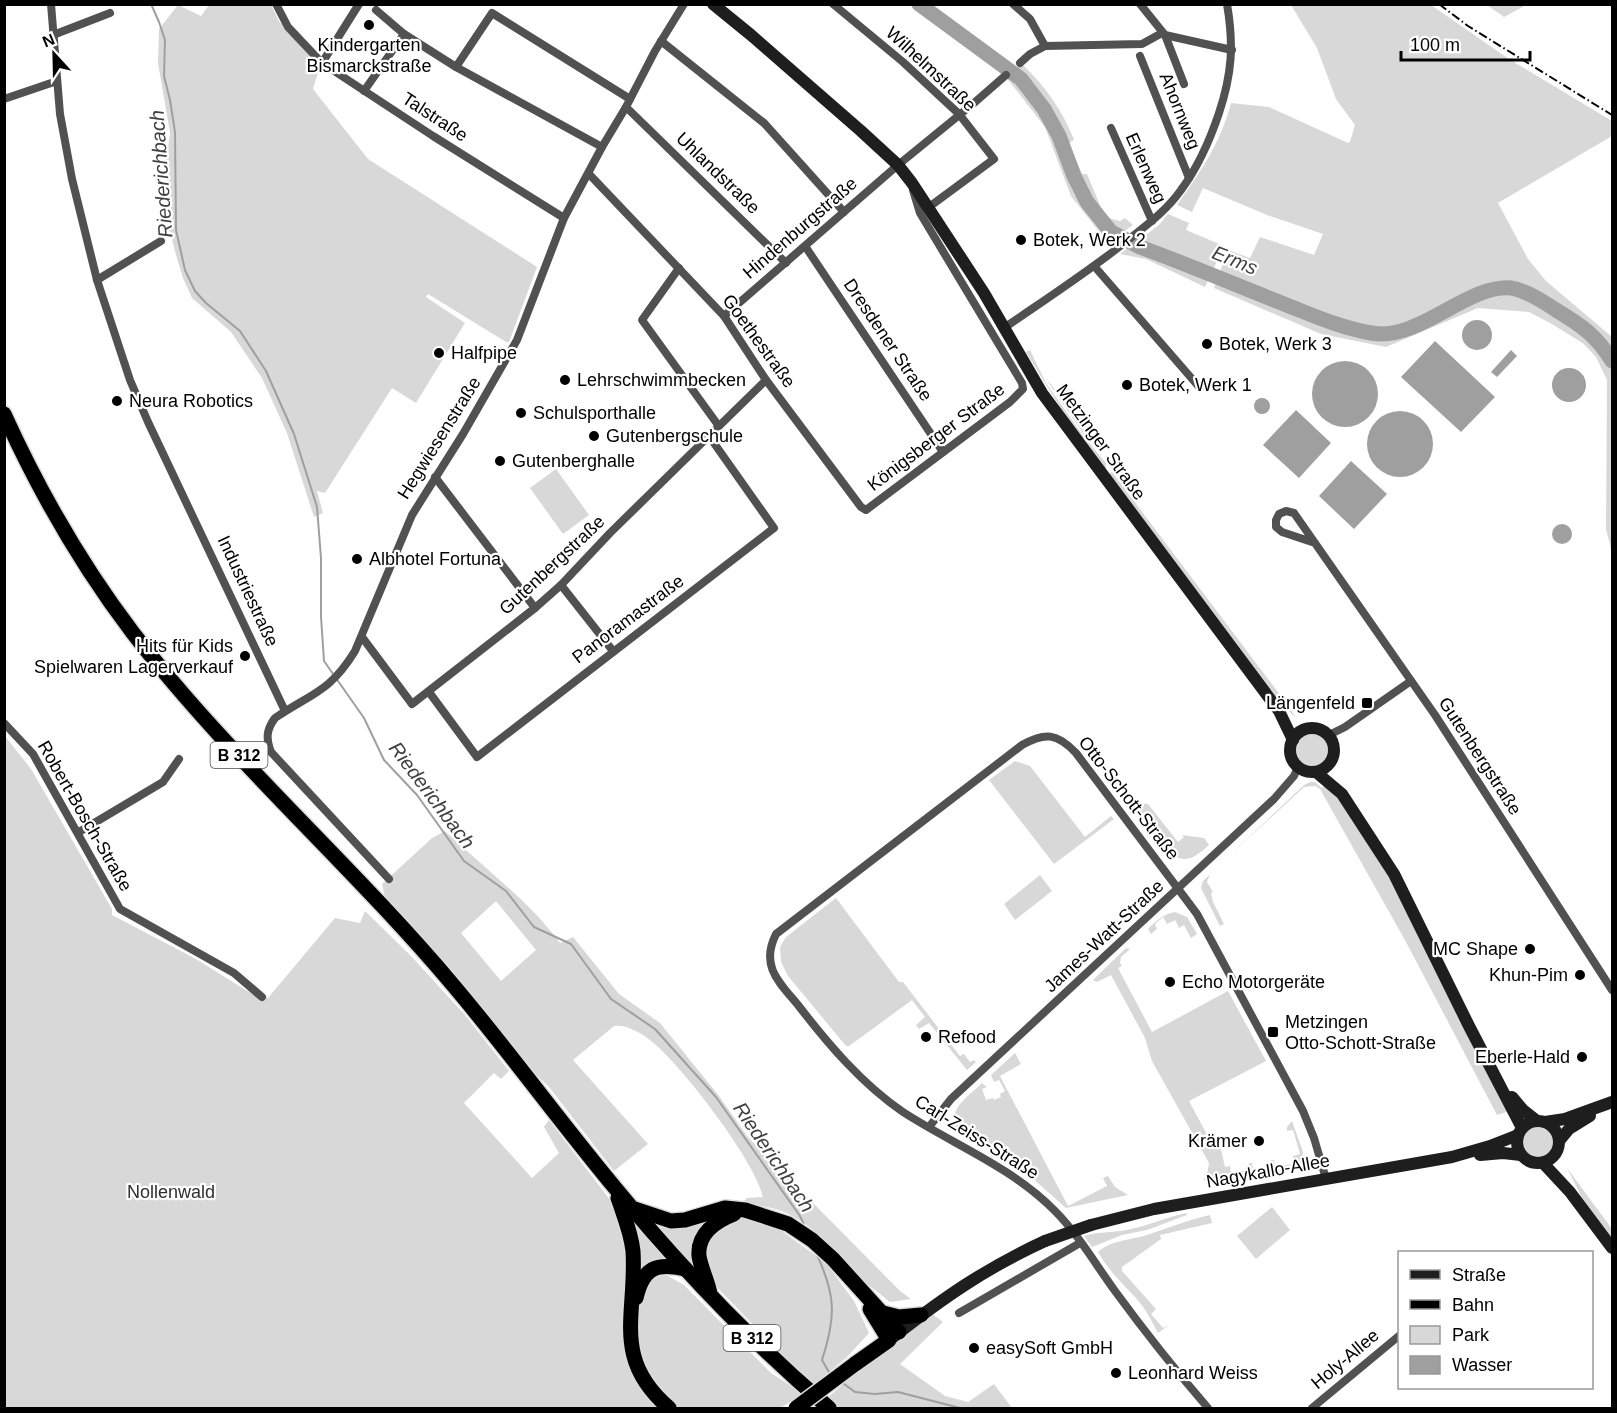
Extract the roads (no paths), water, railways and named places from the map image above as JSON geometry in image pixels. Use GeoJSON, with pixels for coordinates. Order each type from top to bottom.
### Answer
{"type":"FeatureCollection","features":[{"type":"Feature","properties":{"kind":"highway","name":"B 312"},"geometry":{"type":"LineString","coordinates":[[4,414],[34,476],[64,530],[97,583],[134,633],[227,743],[372,894],[455,986],[632,1209],[685,1269],[795,1379],[829,1408]]}},
{"type":"Feature","properties":{"kind":"highway"},"geometry":{"type":"LineString","coordinates":[[616,1189],[631,1238],[633,1253],[629,1338],[634,1359],[643,1380],[657,1398],[669,1408]]}},
{"type":"Feature","properties":{"kind":"highway"},"geometry":{"type":"LineString","coordinates":[[632,1209],[671,1221],[685,1220],[725,1208],[745,1209],[788,1224],[833,1258],[894,1336]]}},
{"type":"Feature","properties":{"kind":"highway"},"geometry":{"type":"LineString","coordinates":[[711,1296],[699,1256],[700,1244],[718,1220],[745,1209]]}},
{"type":"Feature","properties":{"kind":"highway"},"geometry":{"type":"LineString","coordinates":[[630,1321],[638,1289],[643,1277],[651,1269],[663,1265],[685,1269]]}},
{"type":"Feature","properties":{"kind":"highway"},"geometry":{"type":"LineString","coordinates":[[860,1291],[883,1313],[894,1336]]}},
{"type":"Feature","properties":{"kind":"highway"},"geometry":{"type":"LineString","coordinates":[[883,1313],[898,1317],[921,1315]]}},
{"type":"Feature","properties":{"kind":"highway"},"geometry":{"type":"LineString","coordinates":[[796,1408],[894,1336]]}},
{"type":"Feature","properties":{"kind":"street","name":"Industriestraße"},"geometry":{"type":"LineString","coordinates":[[51,4],[66,152],[97,280],[138,400],[285,711]]}},
{"type":"Feature","properties":{"kind":"street","name":"Talstraße"},"geometry":{"type":"LineString","coordinates":[[276,4],[288,27],[322,63],[564,218]]}},
{"type":"Feature","properties":{"kind":"street"},"geometry":{"type":"LineString","coordinates":[[322,63],[359,4]]}},
{"type":"Feature","properties":{"kind":"street","name":"Hegwiesenstraße"},"geometry":{"type":"LineString","coordinates":[[285,711],[333,682],[362,637],[408,522],[463,434],[517,340],[564,218],[661,41],[684,4]]}},
{"type":"Feature","properties":{"kind":"street","name":"Metzinger Straße"},"geometry":{"type":"LineString","coordinates":[[713,4],[727,9],[898,165],[929,207],[1042,393],[1279,711],[1293,740]]}},
{"type":"Feature","properties":{"kind":"street","name":"Wilhelmstraße"},"geometry":{"type":"LineString","coordinates":[[833,4],[903,62],[959,114],[994,159],[929,207]]}},
{"type":"Feature","properties":{"kind":"street"},"geometry":{"type":"LineString","coordinates":[[1013,4],[1030,19],[1045,46]]}},
{"type":"Feature","properties":{"kind":"street"},"geometry":{"type":"LineString","coordinates":[[1140,4],[1163,34],[1184,84]]}},
{"type":"Feature","properties":{"kind":"street"},"geometry":{"type":"LineString","coordinates":[[1004,328],[1095,267],[1152,221],[1168,206],[1190,178],[1211,136],[1230,72],[1232,50],[1227,4]]}},
{"type":"Feature","properties":{"kind":"street"},"geometry":{"type":"LineString","coordinates":[[376,10],[404,34],[456,67],[602,147]]}},
{"type":"Feature","properties":{"kind":"street"},"geometry":{"type":"LineString","coordinates":[[53,35],[110,13]]}},
{"type":"Feature","properties":{"kind":"street","name":"Uhlandstraße"},"geometry":{"type":"LineString","coordinates":[[456,67],[492,13],[628,103],[786,263]]}},
{"type":"Feature","properties":{"kind":"street"},"geometry":{"type":"LineString","coordinates":[[364,91],[404,34]]}},
{"type":"Feature","properties":{"kind":"street"},"geometry":{"type":"LineString","coordinates":[[1020,63],[1030,54],[1045,46],[1135,45],[1163,34],[1232,50]]}},
{"type":"Feature","properties":{"kind":"street"},"geometry":{"type":"LineString","coordinates":[[661,41],[764,123],[844,212]]}},
{"type":"Feature","properties":{"kind":"street","name":"Ahornweg"},"geometry":{"type":"LineString","coordinates":[[1140,56],[1190,178]]}},
{"type":"Feature","properties":{"kind":"street","name":"Wilhelmstraße"},"geometry":{"type":"LineString","coordinates":[[959,114],[1006,75]]}},
{"type":"Feature","properties":{"kind":"street"},"geometry":{"type":"LineString","coordinates":[[4,99],[57,81]]}},
{"type":"Feature","properties":{"kind":"street","name":"Hindenburgstraße"},"geometry":{"type":"LineString","coordinates":[[724,316],[959,114]]}},
{"type":"Feature","properties":{"kind":"street","name":"Erlenweg"},"geometry":{"type":"LineString","coordinates":[[1111,128],[1152,221]]}},
{"type":"Feature","properties":{"kind":"street","name":"Goethestraße"},"geometry":{"type":"LineString","coordinates":[[589,174],[724,316],[766,380],[861,507],[866,510]]}},
{"type":"Feature","properties":{"kind":"street","name":"Metzinger Straße"},"geometry":{"type":"LineString","coordinates":[[912,183],[920,213],[1022,383],[1023,389]]}},
{"type":"Feature","properties":{"kind":"street"},"geometry":{"type":"LineString","coordinates":[[97,280],[161,241]]}},
{"type":"Feature","properties":{"kind":"street","name":"Dresdener Straße"},"geometry":{"type":"LineString","coordinates":[[805,246],[943,452]]}},
{"type":"Feature","properties":{"kind":"street"},"geometry":{"type":"LineString","coordinates":[[1095,267],[1200,388]]}},
{"type":"Feature","properties":{"kind":"street"},"geometry":{"type":"LineString","coordinates":[[679,268],[642,320],[718,425]]}},
{"type":"Feature","properties":{"kind":"street","name":"Gutenbergstraße"},"geometry":{"type":"LineString","coordinates":[[362,637],[412,704],[561,585],[718,425],[766,380]]}},
{"type":"Feature","properties":{"kind":"street","name":"Königsberger Straße"},"geometry":{"type":"LineString","coordinates":[[866,510],[1010,402],[1023,389]]}},
{"type":"Feature","properties":{"kind":"street","name":"Panoramastraße"},"geometry":{"type":"LineString","coordinates":[[429,692],[477,757],[774,528],[709,436]]}},
{"type":"Feature","properties":{"kind":"street"},"geometry":{"type":"LineString","coordinates":[[435,477],[535,608]]}},
{"type":"Feature","properties":{"kind":"street","name":"Gutenbergstraße"},"geometry":{"type":"LineString","coordinates":[[1315,543],[1282,532],[1276,527],[1279,514],[1286,511],[1294,513],[1315,543],[1411,681],[1612,990]]}},
{"type":"Feature","properties":{"kind":"street"},"geometry":{"type":"LineString","coordinates":[[561,585],[613,651]]}},
{"type":"Feature","properties":{"kind":"street"},"geometry":{"type":"LineString","coordinates":[[1329,735],[1345,727],[1411,681]]}},
{"type":"Feature","properties":{"kind":"street"},"geometry":{"type":"LineString","coordinates":[[285,711],[274,718],[270,725],[267,742],[271,752],[389,879]]}},
{"type":"Feature","properties":{"kind":"street","name":"Metzinger Straße"},"geometry":{"type":"LineString","coordinates":[[1279,711],[1305,729]]}},
{"type":"Feature","properties":{"kind":"street","name":"Robert-Bosch-Straße"},"geometry":{"type":"LineString","coordinates":[[4,723],[33,754],[79,832],[120,909],[234,973],[262,997]]}},
{"type":"Feature","properties":{"kind":"street"},"geometry":{"type":"LineString","coordinates":[[1305,729],[1322,730],[1329,735],[1334,744],[1331,762],[1316,772],[1298,767],[1291,754],[1293,740],[1305,729]]}},
{"type":"Feature","properties":{"kind":"street","name":"Otto-Schott-Straße"},"geometry":{"type":"LineString","coordinates":[[769,956],[776,934],[1022,745],[1040,736],[1059,739],[1076,753],[1197,914],[1303,1111],[1326,1179]]}},
{"type":"Feature","properties":{"kind":"street"},"geometry":{"type":"LineString","coordinates":[[79,832],[163,782],[179,759]]}},
{"type":"Feature","properties":{"kind":"street"},"geometry":{"type":"LineString","coordinates":[[1331,762],[1342,794],[1394,874],[1468,1026],[1500,1083],[1520,1132],[1517,1148],[1521,1155],[1530,1162],[1543,1163],[1554,1157],[1569,1129],[1610,1103]]}},
{"type":"Feature","properties":{"kind":"street","name":"James-Watt-Straße"},"geometry":{"type":"LineString","coordinates":[[929,1126],[951,1099],[1274,799],[1294,776],[1298,767]]}},
{"type":"Feature","properties":{"kind":"street"},"geometry":{"type":"LineString","coordinates":[[1316,772],[1342,794]]}},
{"type":"Feature","properties":{"kind":"street","name":"Carl-Zeiss-Straße"},"geometry":{"type":"LineString","coordinates":[[769,956],[774,976],[842,1058],[903,1111],[1002,1170],[1035,1193],[1058,1214],[1153,1343],[1209,1408]]}},
{"type":"Feature","properties":{"kind":"street"},"geometry":{"type":"LineString","coordinates":[[1500,1083],[1523,1110],[1555,1130],[1559,1145],[1559,1165],[1570,1192]]}},
{"type":"Feature","properties":{"kind":"street"},"geometry":{"type":"LineString","coordinates":[[1520,1132],[1529,1123],[1565,1119],[1610,1103]]}},
{"type":"Feature","properties":{"kind":"street","name":"Nagykallo-Allee"},"geometry":{"type":"LineString","coordinates":[[1452,1157],[1490,1146],[1520,1132]]}},
{"type":"Feature","properties":{"kind":"street","name":"Nagykallo-Allee"},"geometry":{"type":"LineString","coordinates":[[894,1336],[967,1282],[1005,1260],[1045,1241],[1091,1225],[1154,1209],[1452,1157],[1503,1153],[1521,1155]]}},
{"type":"Feature","properties":{"kind":"street"},"geometry":{"type":"LineString","coordinates":[[1543,1163],[1570,1192],[1612,1248]]}},
{"type":"Feature","properties":{"kind":"street"},"geometry":{"type":"LineString","coordinates":[[959,1313],[1080,1243]]}},
{"type":"Feature","properties":{"kind":"street","name":"Holy-Allee"},"geometry":{"type":"LineString","coordinates":[[1312,1408],[1398,1337]]}},
{"type":"Feature","properties":{"kind":"water"},"geometry":{"type":"Polygon","coordinates":[[[1477,320],[1488,324],[1492,335],[1488,346],[1477,350],[1466,346],[1462,335],[1466,324],[1477,320]]]}},
{"type":"Feature","properties":{"kind":"water"},"geometry":{"type":"Polygon","coordinates":[[[1435,341],[1495,397],[1461,432],[1401,377],[1435,341]]]}},
{"type":"Feature","properties":{"kind":"water"},"geometry":{"type":"Polygon","coordinates":[[[1511,350],[1517,356],[1497,377],[1491,372],[1511,350]]]}},
{"type":"Feature","properties":{"kind":"water"},"geometry":{"type":"Polygon","coordinates":[[[1339,361],[1351,361],[1363,366],[1373,376],[1378,394],[1376,407],[1363,422],[1351,427],[1339,427],[1327,422],[1317,412],[1312,400],[1312,388],[1317,376],[1327,366],[1339,361]]]}},
{"type":"Feature","properties":{"kind":"water"},"geometry":{"type":"Polygon","coordinates":[[[1569,368],[1581,373],[1586,385],[1581,397],[1569,402],[1557,397],[1552,385],[1557,373],[1569,368]]]}},
{"type":"Feature","properties":{"kind":"water"},"geometry":{"type":"Polygon","coordinates":[[[1262,398],[1270,406],[1262,414],[1254,406],[1262,398]]]}},
{"type":"Feature","properties":{"kind":"water"},"geometry":{"type":"Polygon","coordinates":[[[1296,410],[1331,443],[1299,478],[1263,445],[1296,410]]]}},
{"type":"Feature","properties":{"kind":"water"},"geometry":{"type":"Polygon","coordinates":[[[1394,411],[1406,411],[1418,416],[1428,426],[1433,444],[1431,457],[1418,472],[1406,477],[1394,477],[1382,472],[1372,462],[1367,450],[1367,438],[1372,426],[1382,416],[1394,411]]]}},
{"type":"Feature","properties":{"kind":"water"},"geometry":{"type":"Polygon","coordinates":[[[1351,461],[1387,494],[1354,529],[1319,496],[1351,461]]]}},
{"type":"Feature","properties":{"kind":"water"},"geometry":{"type":"Polygon","coordinates":[[[1558,524],[1566,524],[1572,530],[1572,538],[1566,544],[1558,544],[1552,538],[1552,530],[1558,524]]]}},
{"type":"Feature","properties":{"kind":"waterway","name":"Riederichbach"},"geometry":{"type":"LineString","coordinates":[[151,4],[165,40],[164,76],[175,132],[176,230],[185,270],[195,291],[240,331],[266,371],[294,434],[317,507],[324,661],[364,718],[384,760],[417,795],[464,861],[506,891],[534,927],[571,944],[611,999],[655,1029],[716,1097],[800,1216],[805,1227]]}},
{"type":"Feature","properties":{"kind":"waterway","name":"Erms"},"geometry":{"type":"LineString","coordinates":[[919,4],[1021,79],[1044,109],[1059,136],[1074,176],[1087,202],[1111,232],[1140,247],[1327,321],[1371,333],[1389,333],[1407,329],[1494,289],[1517,289],[1540,300],[1581,326],[1612,361]]}},
{"type":"Feature","properties":{"kind":"waterway","name":"Riederichbach"},"geometry":{"type":"LineString","coordinates":[[817,1255],[831,1295],[832,1319],[822,1360],[830,1374]]}},
{"type":"Feature","properties":{"kind":"waterway","name":"Riederichbach"},"geometry":{"type":"LineString","coordinates":[[840,1381],[855,1392],[875,1394],[898,1392],[960,1408]]}},
{"type":"Feature","properties":{"kind":"railway"},"geometry":{"type":"LineString","coordinates":[[1439,4],[1468,26],[1612,115]]}},
{"type":"Feature","properties":{"kind":"place","name":"Kindergarten Bismarckstraße"},"geometry":{"type":"Point","coordinates":[369,25]}},
{"type":"Feature","properties":{"kind":"place","name":"Botek, Werk 2"},"geometry":{"type":"Point","coordinates":[1021,240]}},
{"type":"Feature","properties":{"kind":"place","name":"Botek, Werk 3"},"geometry":{"type":"Point","coordinates":[1207,344]}},
{"type":"Feature","properties":{"kind":"place","name":"Halfpipe"},"geometry":{"type":"Point","coordinates":[439,353]}},
{"type":"Feature","properties":{"kind":"place","name":"Lehrschwimmbecken"},"geometry":{"type":"Point","coordinates":[565,380]}},
{"type":"Feature","properties":{"kind":"place","name":"Botek, Werk 1"},"geometry":{"type":"Point","coordinates":[1127,385]}},
{"type":"Feature","properties":{"kind":"place","name":"Neura Robotics"},"geometry":{"type":"Point","coordinates":[117,401]}},
{"type":"Feature","properties":{"kind":"place","name":"Schulsporthalle"},"geometry":{"type":"Point","coordinates":[521,413]}},
{"type":"Feature","properties":{"kind":"place","name":"Gutenbergschule"},"geometry":{"type":"Point","coordinates":[594,436]}},
{"type":"Feature","properties":{"kind":"place","name":"Gutenberghalle"},"geometry":{"type":"Point","coordinates":[500,461]}},
{"type":"Feature","properties":{"kind":"place","name":"Albhotel Fortuna"},"geometry":{"type":"Point","coordinates":[357,559]}},
{"type":"Feature","properties":{"kind":"place","name":"Hits für Kids Spielwaren Lagerverkauf"},"geometry":{"type":"Point","coordinates":[245,656]}},
{"type":"Feature","properties":{"kind":"place","name":"Längenfeld"},"geometry":{"type":"Point","coordinates":[1367,703]}},
{"type":"Feature","properties":{"kind":"place","name":"MC Shape"},"geometry":{"type":"Point","coordinates":[1530,949]}},
{"type":"Feature","properties":{"kind":"place","name":"Khun-Pim"},"geometry":{"type":"Point","coordinates":[1580,975]}},
{"type":"Feature","properties":{"kind":"place","name":"Echo Motorgeräte"},"geometry":{"type":"Point","coordinates":[1170,982]}},
{"type":"Feature","properties":{"kind":"place","name":"Metzingen Otto-Schott-Straße"},"geometry":{"type":"Point","coordinates":[1273,1032]}},
{"type":"Feature","properties":{"kind":"place","name":"Refood"},"geometry":{"type":"Point","coordinates":[926,1037]}},
{"type":"Feature","properties":{"kind":"place","name":"Eberle-Hald"},"geometry":{"type":"Point","coordinates":[1582,1057]}},
{"type":"Feature","properties":{"kind":"place","name":"Krämer"},"geometry":{"type":"Point","coordinates":[1259,1141]}},
{"type":"Feature","properties":{"kind":"place","name":"easySoft GmbH"},"geometry":{"type":"Point","coordinates":[974,1348]}},
{"type":"Feature","properties":{"kind":"place","name":"Leonhard Weiss"},"geometry":{"type":"Point","coordinates":[1116,1373]}},
{"type":"Feature","properties":{"kind":"park label","name":"Nollenwald"},"geometry":{"type":"Point","coordinates":[171,1192]}}]}
